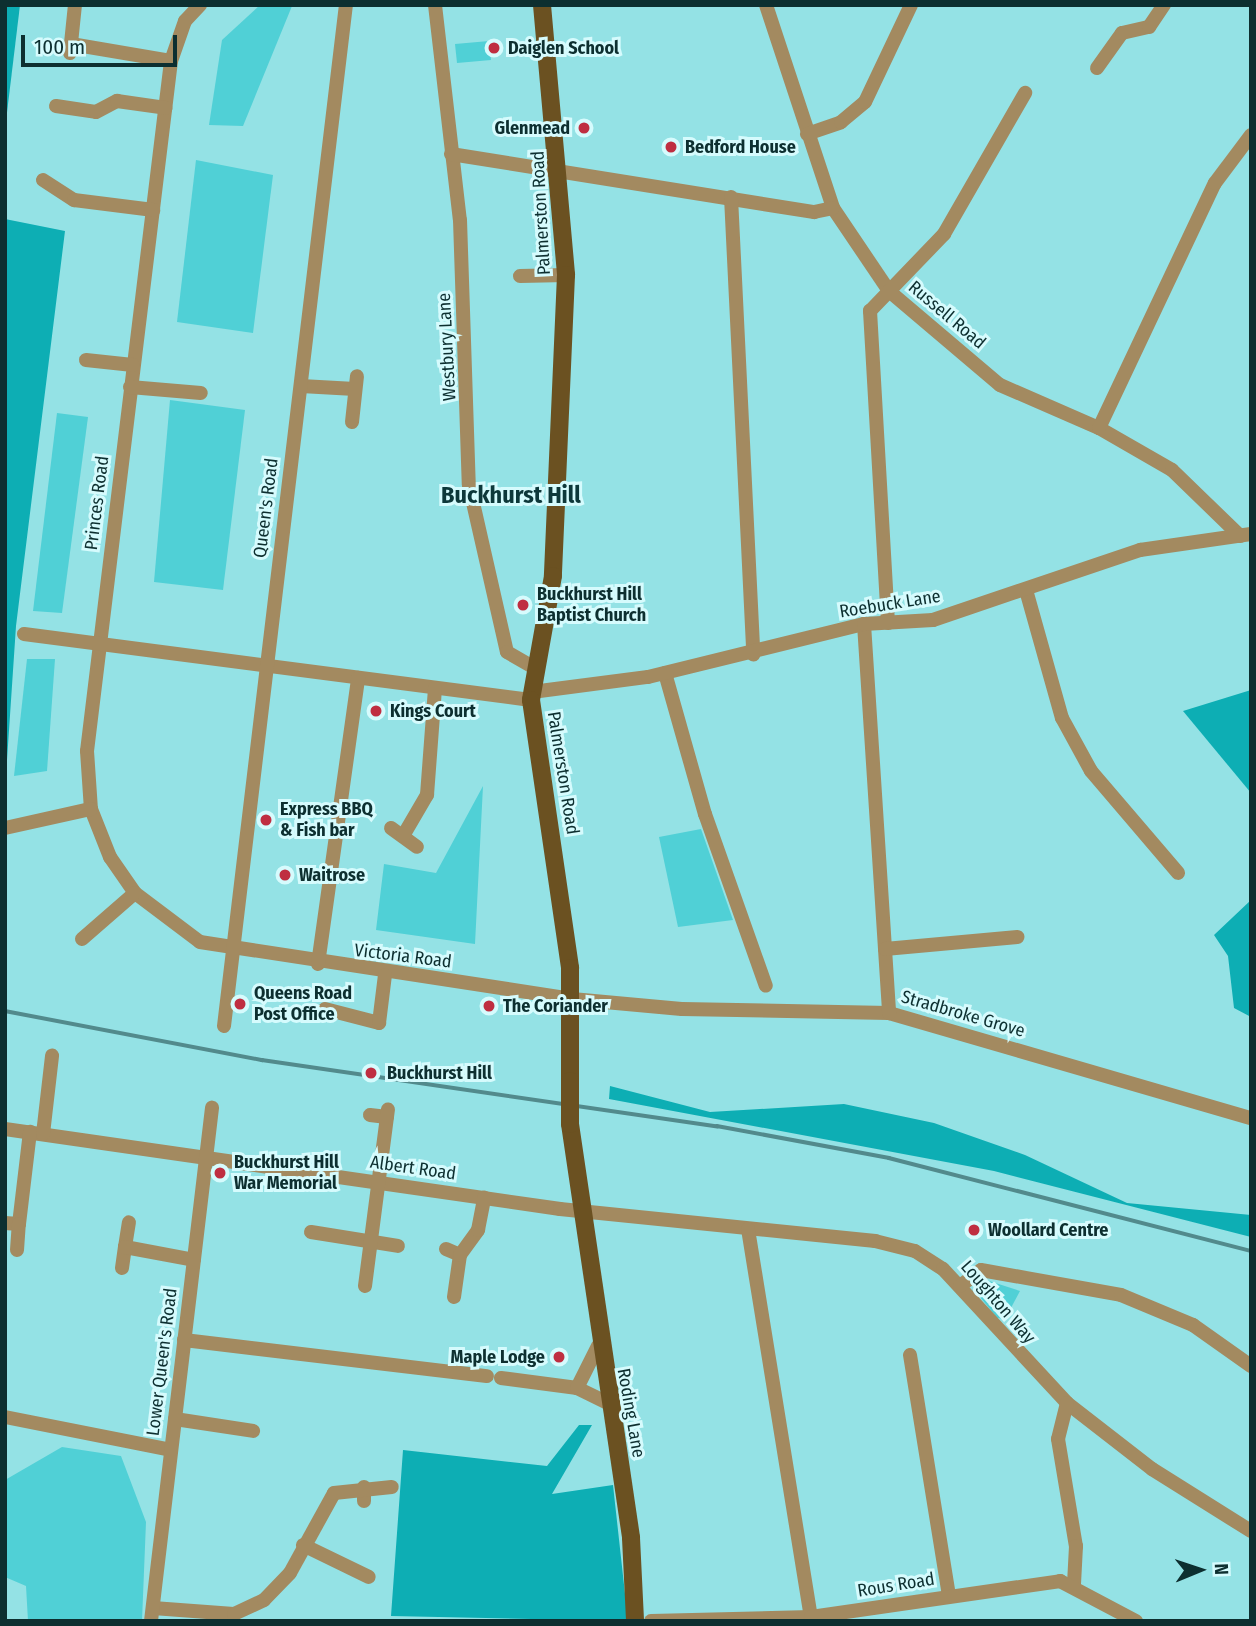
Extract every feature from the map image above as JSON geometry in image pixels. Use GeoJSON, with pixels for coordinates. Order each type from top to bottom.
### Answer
{"type":"FeatureCollection","features":[{"type":"Feature","properties":{"kind":"main road","name":"Palmerston Road"},"geometry":{"type":"LineString","coordinates":[[542,5],[560,170],[566,275],[554,576],[531,696],[572,999],[570,1124],[582,1212]]}},
{"type":"Feature","properties":{"kind":"main road","name":"Roding Lane"},"geometry":{"type":"LineString","coordinates":[[582,1212],[598,1346],[631,1538],[635,1621]]}},
{"type":"Feature","properties":{"kind":"street"},"geometry":{"type":"LineString","coordinates":[[75,5],[70,49],[171,61]]}},
{"type":"Feature","properties":{"kind":"street","name":"Princes Road"},"geometry":{"type":"LineString","coordinates":[[200,5],[185,21],[171,61],[87,751],[91,809],[110,857],[135,893],[200,942],[230,947]]}},
{"type":"Feature","properties":{"kind":"street","name":"Queen's Road"},"geometry":{"type":"LineString","coordinates":[[224,1021],[230,947],[263,669],[301,386],[346,5]]}},
{"type":"Feature","properties":{"kind":"street","name":"Westbury Lane"},"geometry":{"type":"LineString","coordinates":[[435,5],[469,357],[469,485],[507,652],[535,668]]}},
{"type":"Feature","properties":{"kind":"street","name":"Russell Road"},"geometry":{"type":"LineString","coordinates":[[766,5],[833,208],[889,291],[1000,385],[1099,428],[1172,470],[1245,535]]}},
{"type":"Feature","properties":{"kind":"street"},"geometry":{"type":"LineString","coordinates":[[807,134],[841,122],[865,102],[911,5]]}},
{"type":"Feature","properties":{"kind":"street"},"geometry":{"type":"LineString","coordinates":[[1097,68],[1122,33],[1149,27],[1164,5]]}},
{"type":"Feature","properties":{"kind":"street"},"geometry":{"type":"LineString","coordinates":[[888,623],[870,311],[944,234],[1025,93]]}},
{"type":"Feature","properties":{"kind":"street"},"geometry":{"type":"LineString","coordinates":[[56,106],[96,112],[117,101],[166,108]]}},
{"type":"Feature","properties":{"kind":"street"},"geometry":{"type":"LineString","coordinates":[[1099,428],[1215,183],[1251,135]]}},
{"type":"Feature","properties":{"kind":"street"},"geometry":{"type":"LineString","coordinates":[[451,154],[814,212],[833,208]]}},
{"type":"Feature","properties":{"kind":"street"},"geometry":{"type":"LineString","coordinates":[[43,180],[74,200],[153,210]]}},
{"type":"Feature","properties":{"kind":"street"},"geometry":{"type":"LineString","coordinates":[[731,197],[753,654]]}},
{"type":"Feature","properties":{"kind":"street"},"geometry":{"type":"LineString","coordinates":[[520,276],[566,275]]}},
{"type":"Feature","properties":{"kind":"street"},"geometry":{"type":"LineString","coordinates":[[86,360],[133,365]]}},
{"type":"Feature","properties":{"kind":"street"},"geometry":{"type":"LineString","coordinates":[[301,386],[356,382],[352,422]]}},
{"type":"Feature","properties":{"kind":"street"},"geometry":{"type":"LineString","coordinates":[[130,387],[201,393]]}},
{"type":"Feature","properties":{"kind":"street","name":"Roebuck Lane"},"geometry":{"type":"LineString","coordinates":[[24,634],[263,669],[531,696],[665,673],[753,654],[864,624],[933,620],[1140,550],[1245,535]]}},
{"type":"Feature","properties":{"kind":"street"},"geometry":{"type":"LineString","coordinates":[[1026,590],[1062,718],[1091,771],[1178,873]]}},
{"type":"Feature","properties":{"kind":"street"},"geometry":{"type":"LineString","coordinates":[[864,624],[889,1013]]}},
{"type":"Feature","properties":{"kind":"street"},"geometry":{"type":"LineString","coordinates":[[665,673],[705,814],[766,986]]}},
{"type":"Feature","properties":{"kind":"street"},"geometry":{"type":"LineString","coordinates":[[318,964],[358,678]]}},
{"type":"Feature","properties":{"kind":"street"},"geometry":{"type":"LineString","coordinates":[[417,847],[397,832],[427,795],[435,688]]}},
{"type":"Feature","properties":{"kind":"street"},"geometry":{"type":"LineString","coordinates":[[5,828],[91,809]]}},
{"type":"Feature","properties":{"kind":"street"},"geometry":{"type":"LineString","coordinates":[[82,939],[135,893]]}},
{"type":"Feature","properties":{"kind":"street"},"geometry":{"type":"LineString","coordinates":[[885,949],[1017,937]]}},
{"type":"Feature","properties":{"kind":"street","name":"Victoria Road"},"geometry":{"type":"LineString","coordinates":[[230,947],[385,975],[572,999]]}},
{"type":"Feature","properties":{"kind":"street"},"geometry":{"type":"LineString","coordinates":[[324,1009],[379,1023],[385,975]]}},
{"type":"Feature","properties":{"kind":"street","name":"Stradbroke Grove"},"geometry":{"type":"LineString","coordinates":[[572,999],[682,1009],[889,1013],[1251,1118]]}},
{"type":"Feature","properties":{"kind":"street"},"geometry":{"type":"LineString","coordinates":[[17,1250],[12,1224],[36,1133],[52,1056]]}},
{"type":"Feature","properties":{"kind":"street","name":"Lower Queen's Road"},"geometry":{"type":"LineString","coordinates":[[152,1614],[212,1108]]}},
{"type":"Feature","properties":{"kind":"street"},"geometry":{"type":"LineString","coordinates":[[365,1286],[387,1113],[370,1115]]}},
{"type":"Feature","properties":{"kind":"street","name":"Albert Road"},"geometry":{"type":"LineString","coordinates":[[5,1129],[582,1212]]}},
{"type":"Feature","properties":{"kind":"street"},"geometry":{"type":"LineString","coordinates":[[454,1297],[460,1255],[478,1230],[484,1198]]}},
{"type":"Feature","properties":{"kind":"street","name":"Loughton Way"},"geometry":{"type":"LineString","coordinates":[[582,1212],[889,1243],[915,1251],[960,1286],[1067,1403],[1152,1469],[1251,1531]]}},
{"type":"Feature","properties":{"kind":"street"},"geometry":{"type":"LineString","coordinates":[[122,1268],[129,1222]]}},
{"type":"Feature","properties":{"kind":"street"},"geometry":{"type":"LineString","coordinates":[[748,1229],[811,1617]]}},
{"type":"Feature","properties":{"kind":"street"},"geometry":{"type":"LineString","coordinates":[[311,1232],[398,1246]]}},
{"type":"Feature","properties":{"kind":"street"},"geometry":{"type":"LineString","coordinates":[[125,1247],[194,1260]]}},
{"type":"Feature","properties":{"kind":"street"},"geometry":{"type":"LineString","coordinates":[[446,1249],[460,1255]]}},
{"type":"Feature","properties":{"kind":"street"},"geometry":{"type":"LineString","coordinates":[[960,1286],[981,1270],[1121,1295],[1193,1325],[1251,1366]]}},
{"type":"Feature","properties":{"kind":"street"},"geometry":{"type":"LineString","coordinates":[[184,1340],[577,1388],[608,1404]]}},
{"type":"Feature","properties":{"kind":"street"},"geometry":{"type":"LineString","coordinates":[[577,1388],[598,1346]]}},
{"type":"Feature","properties":{"kind":"street"},"geometry":{"type":"LineString","coordinates":[[910,1355],[949,1596]]}},
{"type":"Feature","properties":{"kind":"street"},"geometry":{"type":"LineString","coordinates":[[1067,1403],[1058,1439],[1076,1546],[1074,1584]]}},
{"type":"Feature","properties":{"kind":"street"},"geometry":{"type":"LineString","coordinates":[[5,1417],[171,1450]]}},
{"type":"Feature","properties":{"kind":"street"},"geometry":{"type":"LineString","coordinates":[[175,1419],[253,1431]]}},
{"type":"Feature","properties":{"kind":"street"},"geometry":{"type":"LineString","coordinates":[[152,1614],[234,1614],[264,1600],[290,1573],[303,1545],[334,1493],[364,1494],[392,1487]]}},
{"type":"Feature","properties":{"kind":"street"},"geometry":{"type":"LineString","coordinates":[[303,1545],[369,1577]]}},
{"type":"Feature","properties":{"kind":"street","name":"Rous Road"},"geometry":{"type":"LineString","coordinates":[[651,1621],[811,1617],[1046,1581],[1074,1584],[1136,1621]]}},
{"type":"Feature","properties":{"kind":"shaded area"},"geometry":{"type":"Polygon","coordinates":[[[5,5],[20,5],[5,129],[5,5]]]}},
{"type":"Feature","properties":{"kind":"shaded area"},"geometry":{"type":"Polygon","coordinates":[[[260,5],[292,6],[243,126],[209,125],[222,40],[260,5]]]}},
{"type":"Feature","properties":{"kind":"shaded area"},"geometry":{"type":"Polygon","coordinates":[[[489,41],[491,60],[457,63],[455,44],[489,41]]]}},
{"type":"Feature","properties":{"kind":"shaded area"},"geometry":{"type":"Polygon","coordinates":[[[196,160],[273,175],[253,333],[177,322],[196,160]]]}},
{"type":"Feature","properties":{"kind":"shaded area"},"geometry":{"type":"Polygon","coordinates":[[[5,219],[65,231],[16,626],[5,790],[5,219]]]}},
{"type":"Feature","properties":{"kind":"shaded area"},"geometry":{"type":"Polygon","coordinates":[[[170,400],[245,410],[223,590],[154,582],[170,400]]]}},
{"type":"Feature","properties":{"kind":"shaded area"},"geometry":{"type":"Polygon","coordinates":[[[57,413],[88,417],[62,613],[33,611],[57,413]]]}},
{"type":"Feature","properties":{"kind":"shaded area"},"geometry":{"type":"Polygon","coordinates":[[[27,659],[55,659],[47,771],[14,776],[27,659]]]}},
{"type":"Feature","properties":{"kind":"shaded area"},"geometry":{"type":"Polygon","coordinates":[[[1251,690],[1251,793],[1183,711],[1251,690]]]}},
{"type":"Feature","properties":{"kind":"shaded area"},"geometry":{"type":"Polygon","coordinates":[[[483,786],[475,944],[376,930],[384,864],[436,873],[483,786]]]}},
{"type":"Feature","properties":{"kind":"shaded area"},"geometry":{"type":"Polygon","coordinates":[[[701,829],[733,920],[678,927],[659,837],[701,829]]]}},
{"type":"Feature","properties":{"kind":"shaded area"},"geometry":{"type":"Polygon","coordinates":[[[1251,900],[1251,1017],[1234,1008],[1228,956],[1214,935],[1251,900]]]}},
{"type":"Feature","properties":{"kind":"shaded area"},"geometry":{"type":"Polygon","coordinates":[[[610,1086],[710,1112],[844,1104],[934,1123],[1025,1155],[1127,1203],[1251,1215],[1251,1237],[994,1171],[609,1099],[610,1086]]]}},
{"type":"Feature","properties":{"kind":"shaded area"},"geometry":{"type":"Polygon","coordinates":[[[983,1279],[1020,1291],[1005,1319],[997,1318],[976,1292],[983,1279]]]}},
{"type":"Feature","properties":{"kind":"shaded area"},"geometry":{"type":"Polygon","coordinates":[[[579,1425],[592,1425],[552,1494],[613,1485],[628,1621],[391,1616],[403,1450],[547,1466],[579,1425]]]}},
{"type":"Feature","properties":{"kind":"shaded area"},"geometry":{"type":"Polygon","coordinates":[[[62,1447],[121,1456],[146,1522],[142,1621],[28,1621],[26,1586],[5,1577],[5,1480],[62,1447]]]}},
{"type":"Feature","properties":{"kind":"railway"},"geometry":{"type":"LineString","coordinates":[[5,1011],[262,1060],[717,1126],[889,1158],[1251,1251]]}},
{"type":"Feature","properties":{"kind":"place","name":"Daiglen School"},"geometry":{"type":"Point","coordinates":[494,48]}},
{"type":"Feature","properties":{"kind":"place","name":"Glenmead"},"geometry":{"type":"Point","coordinates":[584,128]}},
{"type":"Feature","properties":{"kind":"place","name":"Bedford House"},"geometry":{"type":"Point","coordinates":[671,147]}},
{"type":"Feature","properties":{"kind":"place","name":"Buckhurst Hill Baptist Church"},"geometry":{"type":"Point","coordinates":[523,605]}},
{"type":"Feature","properties":{"kind":"place","name":"Kings Court"},"geometry":{"type":"Point","coordinates":[376,711]}},
{"type":"Feature","properties":{"kind":"place","name":"Express BBQ & Fish bar"},"geometry":{"type":"Point","coordinates":[266,820]}},
{"type":"Feature","properties":{"kind":"place","name":"Waitrose"},"geometry":{"type":"Point","coordinates":[285,875]}},
{"type":"Feature","properties":{"kind":"place","name":"Queens Road Post Office"},"geometry":{"type":"Point","coordinates":[240,1004]}},
{"type":"Feature","properties":{"kind":"place","name":"The Coriander"},"geometry":{"type":"Point","coordinates":[489,1006]}},
{"type":"Feature","properties":{"kind":"place","name":"Buckhurst Hill"},"geometry":{"type":"Point","coordinates":[371,1073]}},
{"type":"Feature","properties":{"kind":"place","name":"Buckhurst Hill War Memorial"},"geometry":{"type":"Point","coordinates":[220,1173]}},
{"type":"Feature","properties":{"kind":"place","name":"Woollard Centre"},"geometry":{"type":"Point","coordinates":[974,1230]}},
{"type":"Feature","properties":{"kind":"place","name":"Maple Lodge"},"geometry":{"type":"Point","coordinates":[559,1357]}},
{"type":"Feature","properties":{"kind":"district","name":"Buckhurst Hill"},"geometry":{"type":"Point","coordinates":[511,496]}}]}
